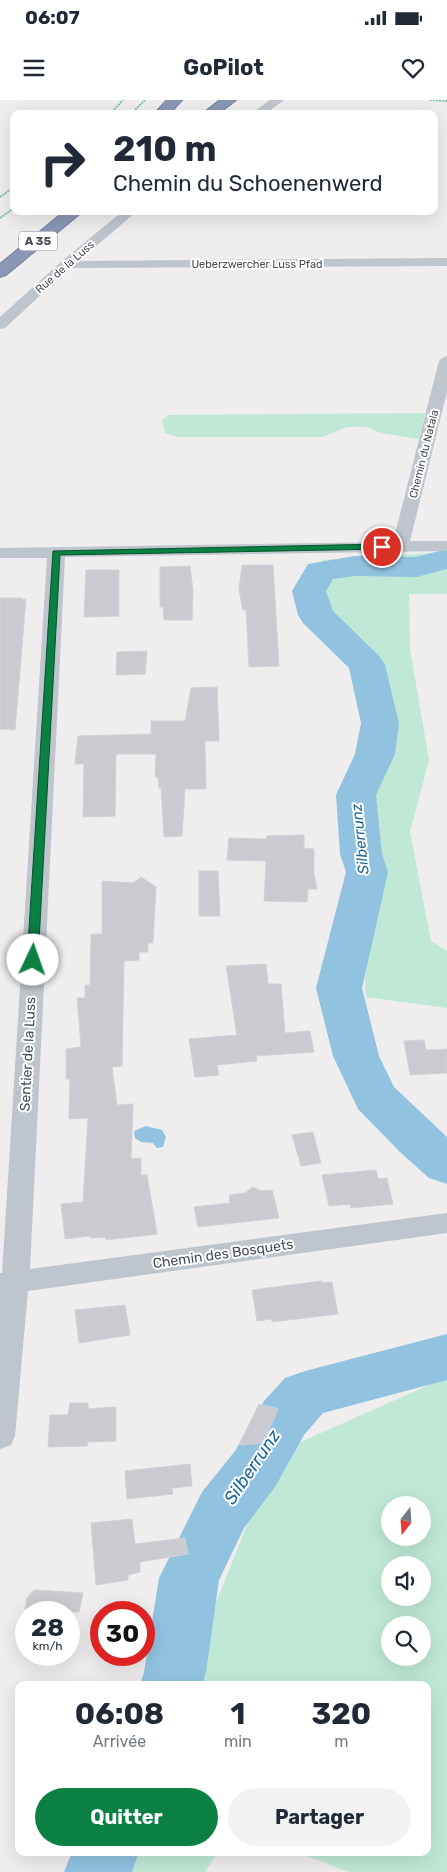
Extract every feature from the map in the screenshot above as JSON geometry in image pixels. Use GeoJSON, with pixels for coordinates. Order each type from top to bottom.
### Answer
{"type":"FeatureCollection","features":[{"type":"Feature","properties":{"kind":"highway"},"geometry":{"type":"LineString","coordinates":[[165,110],[175,100]]}},
{"type":"Feature","properties":{"kind":"highway"},"geometry":{"type":"LineString","coordinates":[[214,110],[229,100]]}},
{"type":"Feature","properties":{"kind":"highway","name":"A 35"},"geometry":{"type":"LineString","coordinates":[[27,230],[47,215]]}},
{"type":"Feature","properties":{"kind":"highway","name":"A 35"},"geometry":{"type":"LineString","coordinates":[[0,272],[70,215]]}},
{"type":"Feature","properties":{"kind":"street"},"geometry":{"type":"LineString","coordinates":[[263,110],[278,100]]}},
{"type":"Feature","properties":{"kind":"street","name":"Rue de la Luss"},"geometry":{"type":"LineString","coordinates":[[0,325],[67,264],[126,215]]}},
{"type":"Feature","properties":{"kind":"street","name":"Ueberzwercher Luss Pfad"},"geometry":{"type":"LineString","coordinates":[[67,264],[447,262]]}},
{"type":"Feature","properties":{"kind":"street","name":"Chemin du Natala"},"geometry":{"type":"LineString","coordinates":[[400,547],[447,361]]}},
{"type":"Feature","properties":{"kind":"street"},"geometry":{"type":"LineString","coordinates":[[0,553],[447,546]]}},
{"type":"Feature","properties":{"kind":"street","name":"Sentier de la Luss"},"geometry":{"type":"LineString","coordinates":[[0,1436],[7,1284],[56,552]]}},
{"type":"Feature","properties":{"kind":"street","name":"Chemin des Bosquets"},"geometry":{"type":"LineString","coordinates":[[7,1284],[447,1223]]}},
{"type":"Feature","properties":{"kind":"path"},"geometry":{"type":"LineString","coordinates":[[114,110],[123,100]]}},
{"type":"Feature","properties":{"kind":"path"},"geometry":{"type":"LineString","coordinates":[[135,110],[145,100]]}},
{"type":"Feature","properties":{"kind":"path"},"geometry":{"type":"LineString","coordinates":[[430,100],[447,102]]}},
{"type":"Feature","properties":{"kind":"green space"},"geometry":{"type":"Polygon","coordinates":[[[425,413],[419,439],[380,433],[367,427],[347,427],[323,437],[177,437],[165,433],[162,420],[169,415],[425,413]]]}},
{"type":"Feature","properties":{"kind":"green space"},"geometry":{"type":"Polygon","coordinates":[[[447,552],[447,594],[409,594],[410,649],[429,760],[410,832],[431,941],[447,951],[447,1008],[366,997],[354,793],[386,685],[329,631],[322,560],[447,552]]]}},
{"type":"Feature","properties":{"kind":"green space"},"geometry":{"type":"Polygon","coordinates":[[[447,1377],[447,1872],[349,1872],[307,1856],[431,1856],[431,1681],[185,1681],[276,1453],[447,1377]]]}},
{"type":"Feature","properties":{"kind":"green space"},"geometry":{"type":"Polygon","coordinates":[[[114,1856],[215,1856],[205,1872],[108,1872],[114,1856]]]}},
{"type":"Feature","properties":{"kind":"water"},"geometry":{"type":"Polygon","coordinates":[[[146,1126],[162,1130],[166,1137],[163,1147],[157,1148],[153,1143],[141,1142],[135,1138],[134,1131],[146,1126]]]}},
{"type":"Feature","properties":{"kind":"building"},"geometry":{"type":"Polygon","coordinates":[[[242,565],[273,565],[279,666],[249,667],[246,610],[243,610],[239,590],[242,565]]]}},
{"type":"Feature","properties":{"kind":"building"},"geometry":{"type":"Polygon","coordinates":[[[190,566],[193,591],[192,620],[164,620],[163,607],[160,607],[160,567],[190,566]]]}},
{"type":"Feature","properties":{"kind":"building"},"geometry":{"type":"Polygon","coordinates":[[[86,570],[119,570],[119,616],[84,617],[86,570]]]}},
{"type":"Feature","properties":{"kind":"building"},"geometry":{"type":"Polygon","coordinates":[[[0,598],[26,599],[15,730],[0,729],[0,598]]]}},
{"type":"Feature","properties":{"kind":"building"},"geometry":{"type":"Polygon","coordinates":[[[147,651],[145,674],[116,675],[117,652],[147,651]]]}},
{"type":"Feature","properties":{"kind":"building"},"geometry":{"type":"Polygon","coordinates":[[[217,687],[219,741],[205,741],[206,789],[185,789],[182,836],[164,837],[161,788],[159,788],[158,777],[155,777],[156,754],[116,754],[115,816],[83,817],[84,764],[75,764],[78,736],[151,734],[151,721],[185,721],[191,688],[217,687]]]}},
{"type":"Feature","properties":{"kind":"building"},"geometry":{"type":"Polygon","coordinates":[[[304,835],[304,848],[314,849],[314,874],[317,889],[308,889],[307,902],[264,901],[266,861],[227,860],[229,838],[267,839],[266,836],[304,835]]]}},
{"type":"Feature","properties":{"kind":"building"},"geometry":{"type":"Polygon","coordinates":[[[199,871],[218,871],[220,916],[199,916],[199,871]]]}},
{"type":"Feature","properties":{"kind":"building"},"geometry":{"type":"Polygon","coordinates":[[[141,877],[156,887],[153,943],[148,943],[148,952],[139,952],[139,960],[124,961],[122,1066],[112,1067],[117,1105],[133,1104],[131,1159],[141,1158],[141,1175],[147,1175],[157,1234],[106,1240],[105,1237],[91,1238],[90,1236],[65,1239],[61,1204],[83,1202],[88,1118],[69,1119],[70,1079],[66,1079],[66,1049],[81,1047],[77,998],[85,998],[85,985],[90,985],[91,934],[102,934],[102,881],[133,883],[141,877]]]}},
{"type":"Feature","properties":{"kind":"building"},"geometry":{"type":"Polygon","coordinates":[[[266,964],[268,984],[281,984],[285,1033],[310,1031],[314,1052],[256,1056],[257,1061],[217,1065],[219,1075],[195,1077],[189,1039],[237,1035],[226,966],[266,964]]]}},
{"type":"Feature","properties":{"kind":"building"},"geometry":{"type":"Polygon","coordinates":[[[424,1040],[426,1050],[447,1049],[447,1073],[410,1075],[404,1041],[424,1040]]]}},
{"type":"Feature","properties":{"kind":"building"},"geometry":{"type":"Polygon","coordinates":[[[313,1132],[321,1163],[301,1166],[292,1135],[313,1132]]]}},
{"type":"Feature","properties":{"kind":"building"},"geometry":{"type":"Polygon","coordinates":[[[376,1170],[378,1179],[387,1178],[393,1204],[351,1208],[350,1204],[329,1206],[322,1175],[376,1170]]]}},
{"type":"Feature","properties":{"kind":"building"},"geometry":{"type":"Polygon","coordinates":[[[253,1187],[261,1191],[272,1190],[279,1218],[198,1227],[194,1207],[230,1203],[229,1195],[245,1193],[253,1187]]]}},
{"type":"Feature","properties":{"kind":"building"},"geometry":{"type":"Polygon","coordinates":[[[322,1281],[322,1283],[332,1282],[338,1314],[272,1322],[272,1319],[257,1321],[252,1290],[322,1281]]]}},
{"type":"Feature","properties":{"kind":"building"},"geometry":{"type":"Polygon","coordinates":[[[125,1305],[130,1335],[79,1343],[75,1310],[125,1305]]]}},
{"type":"Feature","properties":{"kind":"building"},"geometry":{"type":"Polygon","coordinates":[[[70,1403],[88,1403],[88,1409],[116,1407],[116,1441],[88,1442],[87,1446],[48,1447],[50,1415],[68,1415],[70,1403]]]}},
{"type":"Feature","properties":{"kind":"building"},"geometry":{"type":"Polygon","coordinates":[[[259,1404],[278,1409],[263,1443],[239,1445],[259,1404]]]}},
{"type":"Feature","properties":{"kind":"building"},"geometry":{"type":"Polygon","coordinates":[[[190,1464],[192,1486],[172,1488],[173,1494],[127,1499],[125,1471],[190,1464]]]}},
{"type":"Feature","properties":{"kind":"building"},"geometry":{"type":"Polygon","coordinates":[[[132,1519],[135,1544],[185,1538],[188,1554],[140,1562],[140,1572],[128,1575],[128,1580],[96,1585],[91,1523],[132,1519]]]}},
{"type":"Feature","properties":{"kind":"building"},"geometry":{"type":"Polygon","coordinates":[[[34,1590],[83,1593],[80,1607],[80,1601],[27,1601],[34,1590]]]}},
{"type":"Feature","properties":{"kind":"waterway","name":"Silberrunz"},"geometry":{"type":"LineString","coordinates":[[447,559],[417,567],[355,566],[320,571],[309,591],[316,615],[367,665],[380,723],[375,754],[356,795],[361,854],[367,872],[339,988],[347,1024],[356,1056],[375,1097],[417,1139],[447,1165]]}},
{"type":"Feature","properties":{"kind":"waterway","name":"Silberrunz"},"geometry":{"type":"LineString","coordinates":[[172,1681],[189,1578],[223,1510],[255,1469],[284,1418],[305,1394],[447,1357]]}},
{"type":"Feature","properties":{"kind":"waterway","name":"Silberrunz"},"geometry":{"type":"LineString","coordinates":[[98,1872],[104,1856]]}},
{"type":"Feature","properties":{"kind":"route"},"geometry":{"type":"LineString","coordinates":[[33,960],[56,552],[382,547]]}}]}
